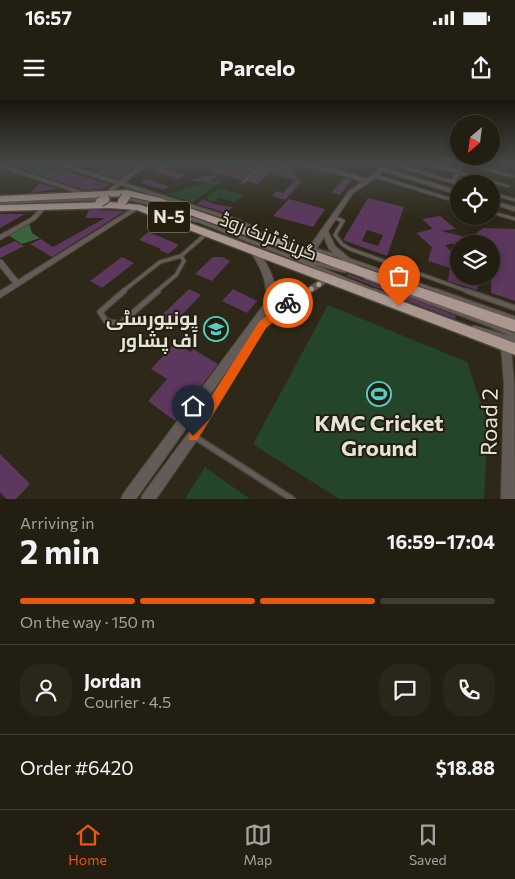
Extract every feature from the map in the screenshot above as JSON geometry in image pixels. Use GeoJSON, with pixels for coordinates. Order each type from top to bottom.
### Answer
{"type":"FeatureCollection","features":[{"type":"Feature","properties":{"kind":"highway","name":"گرینڈ ٹرنک روڈ"},"geometry":{"type":"LineString","coordinates":[[1,202],[48,206],[127,194]]}},
{"type":"Feature","properties":{"kind":"highway","name":"گرینڈ ٹرنک روڈ"},"geometry":{"type":"LineString","coordinates":[[127,194],[138,206],[254,251],[328,279],[513,343]]}},
{"type":"Feature","properties":{"kind":"highway","name":"گرینڈ ٹرنک روڈ"},"geometry":{"type":"LineString","coordinates":[[1,202],[127,194],[157,200],[252,234],[308,250],[359,271],[515,326]]}},
{"type":"Feature","properties":{"kind":"highway"},"geometry":{"type":"LineString","coordinates":[[1,202],[103,195]]}},
{"type":"Feature","properties":{"kind":"highway"},"geometry":{"type":"LineString","coordinates":[[48,206],[103,195]]}},
{"type":"Feature","properties":{"kind":"street"},"geometry":{"type":"LineString","coordinates":[[60,183],[103,195],[127,194],[136,183]]}},
{"type":"Feature","properties":{"kind":"street"},"geometry":{"type":"LineString","coordinates":[[100,183],[127,194],[235,220],[248,226],[252,234]]}},
{"type":"Feature","properties":{"kind":"street"},"geometry":{"type":"LineString","coordinates":[[127,194],[134,183]]}},
{"type":"Feature","properties":{"kind":"street"},"geometry":{"type":"LineString","coordinates":[[308,250],[351,192],[363,183]]}},
{"type":"Feature","properties":{"kind":"street"},"geometry":{"type":"LineString","coordinates":[[431,183],[450,190]]}},
{"type":"Feature","properties":{"kind":"street"},"geometry":{"type":"LineString","coordinates":[[496,183],[508,186]]}},
{"type":"Feature","properties":{"kind":"street"},"geometry":{"type":"LineString","coordinates":[[500,205],[515,209]]}},
{"type":"Feature","properties":{"kind":"street"},"geometry":{"type":"LineString","coordinates":[[0,238],[33,219],[48,206]]}},
{"type":"Feature","properties":{"kind":"street"},"geometry":{"type":"LineString","coordinates":[[0,295],[138,206]]}},
{"type":"Feature","properties":{"kind":"street"},"geometry":{"type":"LineString","coordinates":[[324,230],[332,247],[359,271]]}},
{"type":"Feature","properties":{"kind":"street"},"geometry":{"type":"LineString","coordinates":[[148,499],[193,436],[269,304],[272,293],[269,275],[254,251]]}},
{"type":"Feature","properties":{"kind":"street"},"geometry":{"type":"LineString","coordinates":[[0,262],[17,283]]}},
{"type":"Feature","properties":{"kind":"street"},"geometry":{"type":"LineString","coordinates":[[128,499],[246,342],[283,307],[328,279]]}},
{"type":"Feature","properties":{"kind":"street","name":"Road 2"},"geometry":{"type":"LineString","coordinates":[[508,499],[509,383],[513,343]]}},
{"type":"Feature","properties":{"kind":"lane"},"geometry":{"type":"LineString","coordinates":[[396,183],[450,199]]}},
{"type":"Feature","properties":{"kind":"lane"},"geometry":{"type":"LineString","coordinates":[[127,194],[291,257],[321,271],[513,343]]}},
{"type":"Feature","properties":{"kind":"lane"},"geometry":{"type":"LineString","coordinates":[[500,196],[515,200]]}},
{"type":"Feature","properties":{"kind":"lane"},"geometry":{"type":"LineString","coordinates":[[500,215],[515,219]]}},
{"type":"Feature","properties":{"kind":"lane"},"geometry":{"type":"LineString","coordinates":[[333,217],[342,221],[335,235],[336,238],[350,248],[515,308]]}},
{"type":"Feature","properties":{"kind":"lane"},"geometry":{"type":"LineString","coordinates":[[181,256],[184,261],[176,274],[120,324],[106,321],[100,312],[154,266],[174,256],[181,256],[207,232]]}},
{"type":"Feature","properties":{"kind":"lane"},"geometry":{"type":"LineString","coordinates":[[308,250],[342,257],[515,319]]}},
{"type":"Feature","properties":{"kind":"lane"},"geometry":{"type":"LineString","coordinates":[[291,257],[346,271],[492,325],[513,343]]}},
{"type":"Feature","properties":{"kind":"lane"},"geometry":{"type":"LineString","coordinates":[[193,436],[292,499]]}},
{"type":"Feature","properties":{"kind":"green space"},"geometry":{"type":"Polygon","coordinates":[[[208,183],[219,183],[192,203],[167,194],[208,183]]]}},
{"type":"Feature","properties":{"kind":"green space"},"geometry":{"type":"Polygon","coordinates":[[[219,188],[244,195],[235,203],[220,198],[213,202],[205,198],[219,188]]]}},
{"type":"Feature","properties":{"kind":"green space"},"geometry":{"type":"Polygon","coordinates":[[[29,223],[32,233],[40,238],[22,244],[8,235],[29,223]]]}},
{"type":"Feature","properties":{"kind":"green space","name":"KMC Cricket Ground"},"geometry":{"type":"Polygon","coordinates":[[[328,305],[467,362],[488,425],[484,499],[339,499],[253,444],[328,305]]]}},
{"type":"Feature","properties":{"kind":"green space"},"geometry":{"type":"Polygon","coordinates":[[[205,467],[250,499],[185,499],[205,467]]]}},
{"type":"Feature","properties":{"kind":"building"},"geometry":{"type":"Polygon","coordinates":[[[40,183],[60,189],[30,193],[40,183]]]}},
{"type":"Feature","properties":{"kind":"building"},"geometry":{"type":"Polygon","coordinates":[[[61,183],[110,184],[102,189],[84,190],[61,183]]]}},
{"type":"Feature","properties":{"kind":"building"},"geometry":{"type":"Polygon","coordinates":[[[141,183],[158,183],[169,186],[164,190],[141,183]]]}},
{"type":"Feature","properties":{"kind":"building"},"geometry":{"type":"Polygon","coordinates":[[[293,183],[301,183],[285,200],[272,196],[277,191],[283,193],[293,183]]]}},
{"type":"Feature","properties":{"kind":"building"},"geometry":{"type":"Polygon","coordinates":[[[340,183],[350,183],[340,195],[332,192],[340,183]]]}},
{"type":"Feature","properties":{"kind":"building"},"geometry":{"type":"Polygon","coordinates":[[[368,198],[404,207],[387,256],[343,240],[368,198]],[[367,230],[362,241],[378,246],[383,235],[367,230]]]}},
{"type":"Feature","properties":{"kind":"building"},"geometry":{"type":"Polygon","coordinates":[[[203,199],[213,204],[233,207],[225,213],[197,204],[203,199]]]}},
{"type":"Feature","properties":{"kind":"building"},"geometry":{"type":"Polygon","coordinates":[[[289,199],[325,209],[313,227],[273,216],[289,199]]]}},
{"type":"Feature","properties":{"kind":"building"},"geometry":{"type":"Polygon","coordinates":[[[89,210],[125,211],[52,257],[30,244],[41,239],[53,247],[105,218],[85,218],[89,210]]]}},
{"type":"Feature","properties":{"kind":"building"},"geometry":{"type":"Polygon","coordinates":[[[0,214],[25,214],[0,228],[0,214]]]}},
{"type":"Feature","properties":{"kind":"building"},"geometry":{"type":"Polygon","coordinates":[[[440,216],[456,229],[441,231],[458,235],[450,235],[450,244],[445,245],[450,250],[450,268],[428,261],[432,247],[416,233],[433,229],[422,219],[440,216]]]}},
{"type":"Feature","properties":{"kind":"building"},"geometry":{"type":"Polygon","coordinates":[[[483,228],[515,229],[515,301],[491,293],[491,285],[500,285],[500,235],[474,235],[483,228]]]}},
{"type":"Feature","properties":{"kind":"building"},"geometry":{"type":"Polygon","coordinates":[[[148,232],[179,245],[168,254],[139,240],[148,232]]]}},
{"type":"Feature","properties":{"kind":"building"},"geometry":{"type":"Polygon","coordinates":[[[15,241],[24,246],[0,258],[0,248],[15,241]]]}},
{"type":"Feature","properties":{"kind":"building"},"geometry":{"type":"Polygon","coordinates":[[[122,257],[134,263],[102,288],[90,281],[122,257]]]}},
{"type":"Feature","properties":{"kind":"building"},"geometry":{"type":"Polygon","coordinates":[[[213,257],[222,257],[230,261],[212,281],[195,274],[213,257]]]}},
{"type":"Feature","properties":{"kind":"building"},"geometry":{"type":"Polygon","coordinates":[[[348,274],[456,316],[455,319],[394,296],[391,293],[347,276],[348,274]]]}},
{"type":"Feature","properties":{"kind":"building"},"geometry":{"type":"Polygon","coordinates":[[[461,285],[478,285],[477,290],[461,285]]]}},
{"type":"Feature","properties":{"kind":"building"},"geometry":{"type":"Polygon","coordinates":[[[189,289],[201,295],[172,325],[159,318],[189,289]]]}},
{"type":"Feature","properties":{"kind":"building"},"geometry":{"type":"Polygon","coordinates":[[[233,289],[257,301],[247,313],[222,301],[233,289]]]}},
{"type":"Feature","properties":{"kind":"building"},"geometry":{"type":"Polygon","coordinates":[[[175,343],[191,352],[193,349],[218,364],[175,421],[148,401],[167,379],[151,369],[175,343]]]}},
{"type":"Feature","properties":{"kind":"building"},"geometry":{"type":"Polygon","coordinates":[[[0,454],[30,484],[16,499],[6,499],[0,492],[0,454]]]}},
{"type":"Feature","properties":{"kind":"way so far"},"geometry":{"type":"LineString","coordinates":[[288,303],[328,279],[399,306]]}},
{"type":"Feature","properties":{"kind":"place","name":"یونیورسٹی آف پشاور"},"geometry":{"type":"Point","coordinates":[216,329]}},
{"type":"Feature","properties":{"kind":"place","name":"KMC Cricket Ground"},"geometry":{"type":"Point","coordinates":[379,394]}},
{"type":"Feature","properties":{"kind":"route"},"geometry":{"type":"LineString","coordinates":[[193,436],[262,325],[288,303]]}}]}
